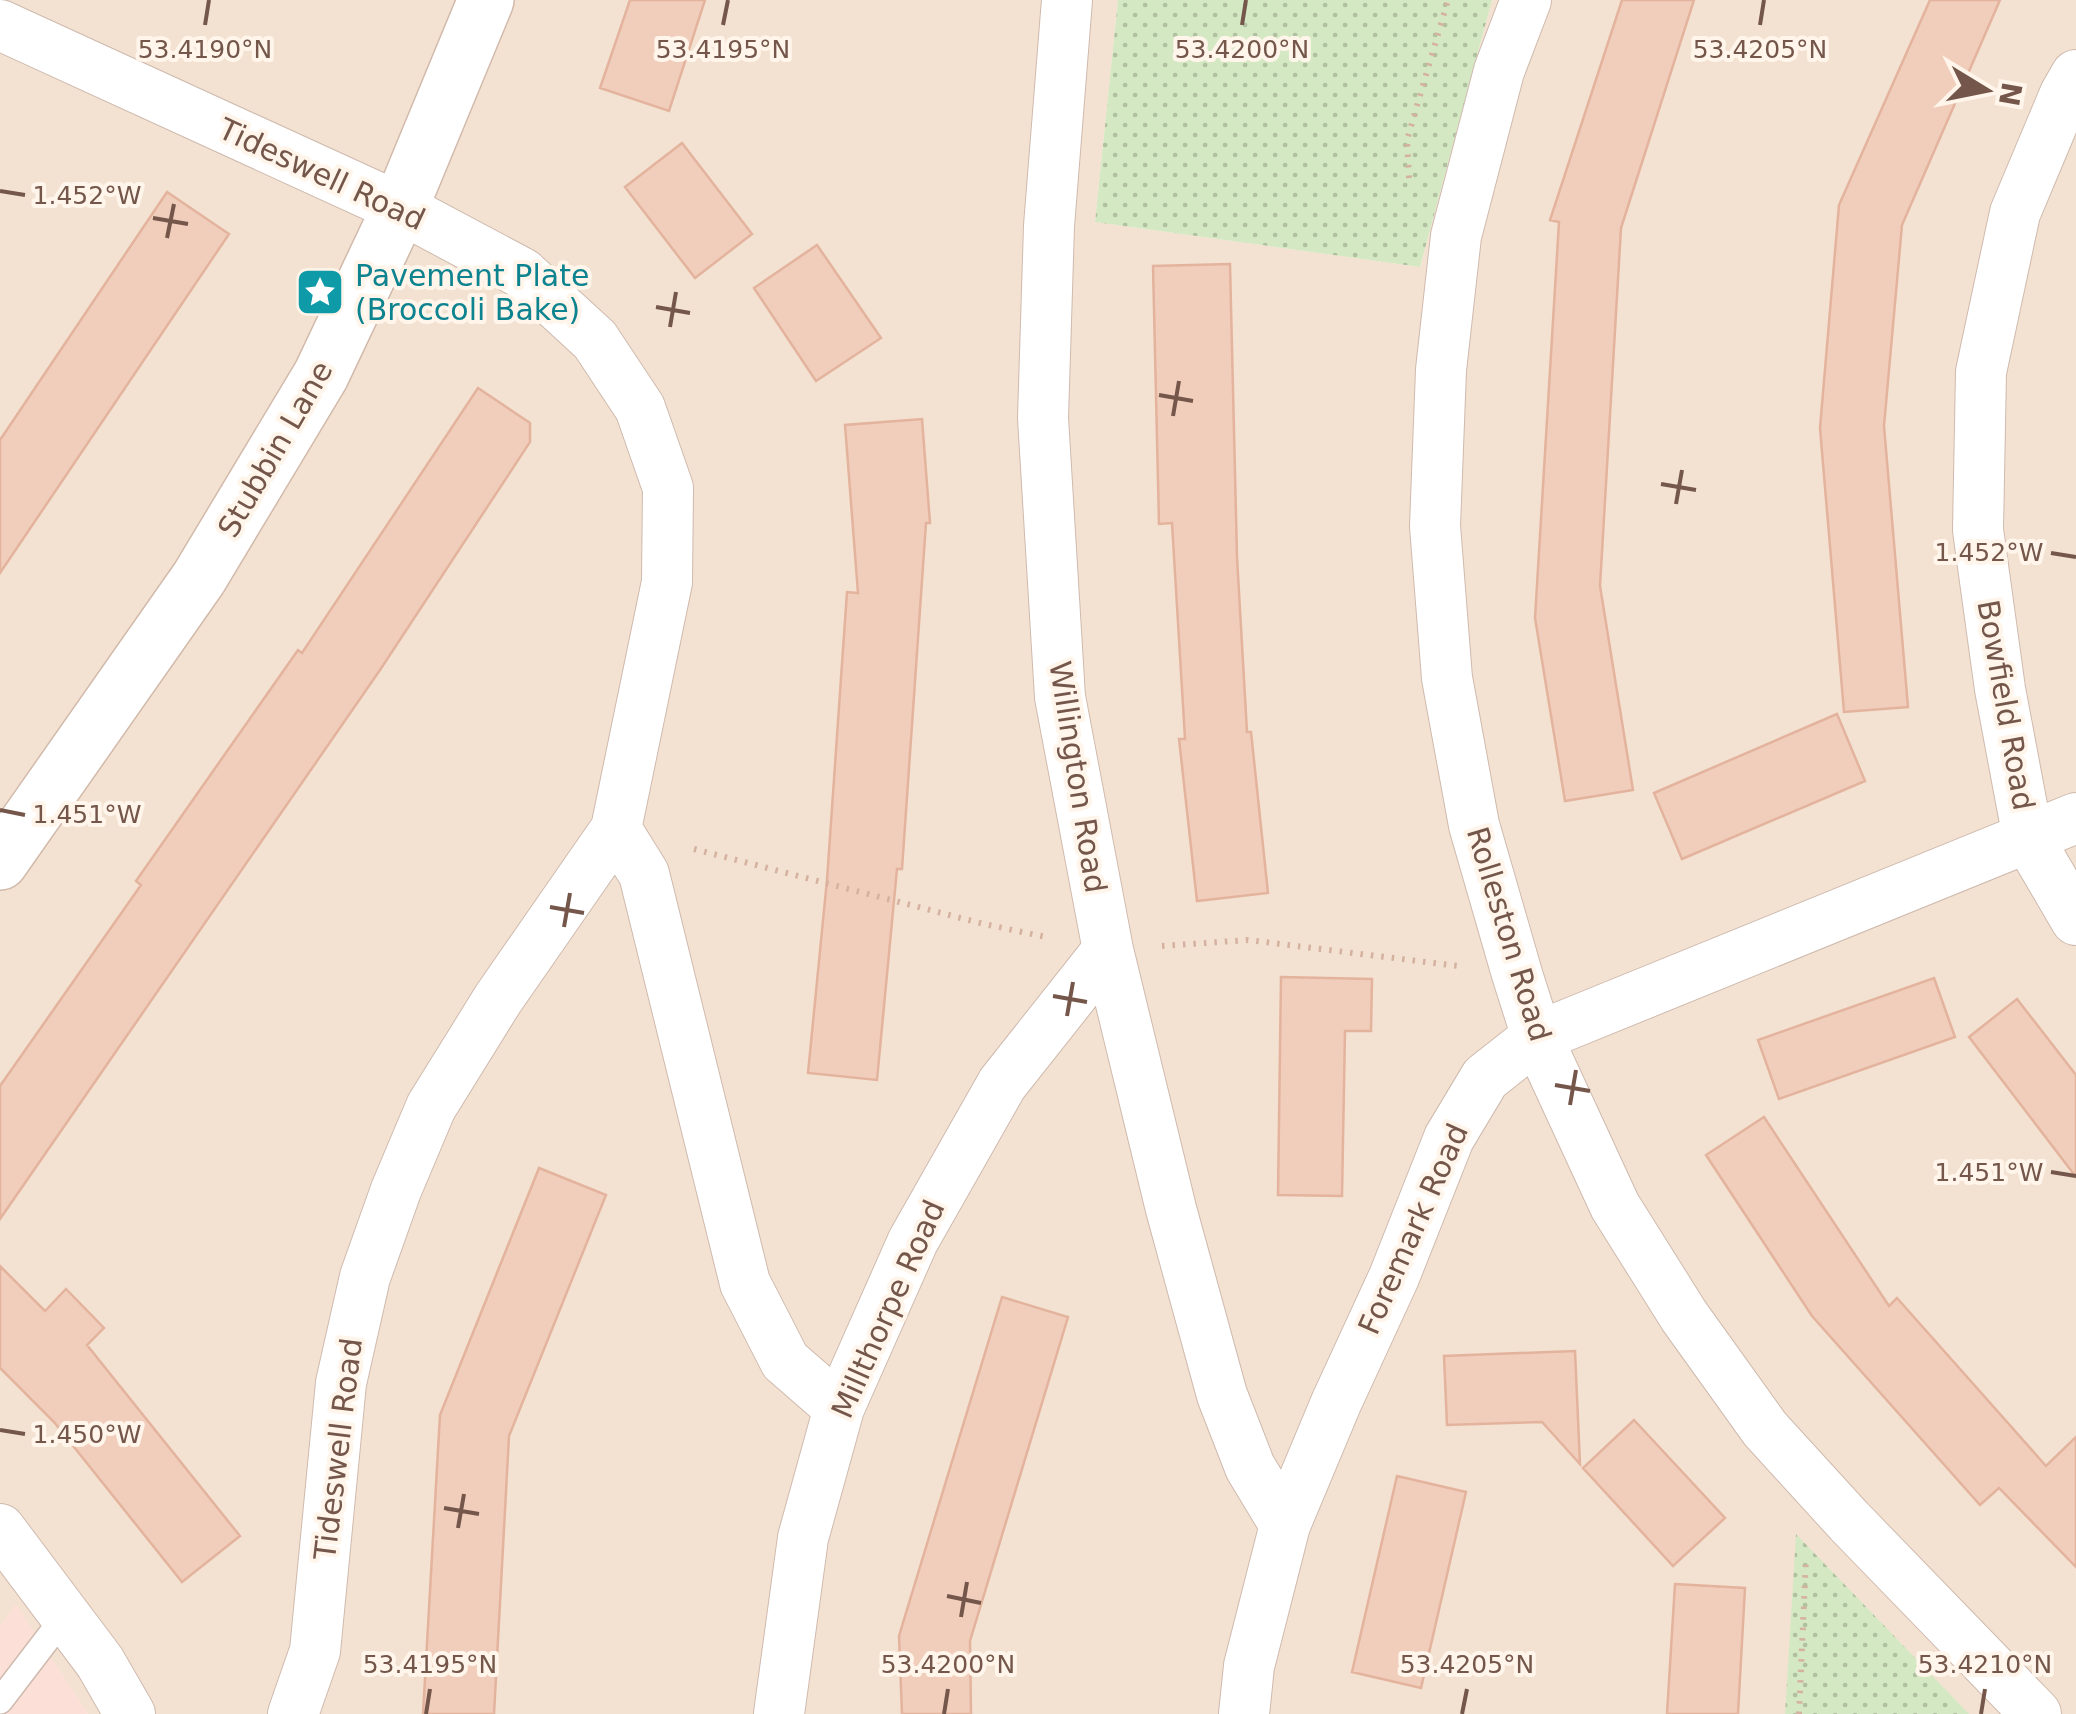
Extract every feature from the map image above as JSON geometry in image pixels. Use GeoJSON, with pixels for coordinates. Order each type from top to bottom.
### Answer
{"type":"FeatureCollection","features":[{"type":"Feature","properties":{"kind":"main road","name":"Stubbin Lane"},"geometry":{"type":"LineString","coordinates":[[0,862],[199,578],[320,375],[400,208],[486,0]]}},
{"type":"Feature","properties":{"kind":"street","name":"Willington Road"},"geometry":{"type":"LineString","coordinates":[[1066,0],[1049,226],[1043,418],[1060,698],[1108,950],[1171,1209],[1222,1395],[1250,1467],[1285,1525]]}},
{"type":"Feature","properties":{"kind":"street","name":"Rolleston Road"},"geometry":{"type":"LineString","coordinates":[[1526,0],[1499,71],[1456,236],[1441,370],[1435,526],[1447,678],[1474,826],[1537,1037],[1615,1206],[1684,1316],[1766,1429],[1848,1522],[2036,1714]]}},
{"type":"Feature","properties":{"kind":"street","name":"Tideswell Road"},"geometry":{"type":"LineString","coordinates":[[0,25],[400,208],[522,272],[595,340],[640,408],[668,488],[666,582],[616,829],[498,999],[431,1107],[365,1277],[341,1383],[315,1651],[293,1714]]}},
{"type":"Feature","properties":{"kind":"street","name":"Bowfield Road"},"geometry":{"type":"LineString","coordinates":[[2076,76],[2015,213],[1981,372],[1978,530],[2000,689],[2028,838],[2076,920]]}},
{"type":"Feature","properties":{"kind":"street","name":"Foremark Road"},"geometry":{"type":"LineString","coordinates":[[1244,1714],[1249,1666],[1285,1525],[1394,1276],[1449,1138],[1485,1078],[1537,1037],[2076,818]]}},
{"type":"Feature","properties":{"kind":"street"},"geometry":{"type":"LineString","coordinates":[[616,829],[644,874],[745,1283],[785,1361],[839,1408]]}},
{"type":"Feature","properties":{"kind":"street","name":"Millthorpe Road"},"geometry":{"type":"LineString","coordinates":[[779,1714],[803,1538],[839,1408],[913,1241],[1002,1084],[1108,950]]}},
{"type":"Feature","properties":{"kind":"street"},"geometry":{"type":"LineString","coordinates":[[0,1529],[100,1662],[130,1714]]}},
{"type":"Feature","properties":{"kind":"lane"},"geometry":{"type":"LineString","coordinates":[[0,1702],[66,1616]]}},
{"type":"Feature","properties":{"kind":"path"},"geometry":{"type":"LineString","coordinates":[[1799,1714],[1805,1559],[1848,1522]]}},
{"type":"Feature","properties":{"kind":"shaded area"},"geometry":{"type":"Polygon","coordinates":[[[0,0],[1118,0],[1095,222],[1420,267],[1492,0],[2076,0],[2076,1714],[88,1714],[16,1605],[0,1627],[0,0]]]}},
{"type":"Feature","properties":{"kind":"shaded area"},"geometry":{"type":"Polygon","coordinates":[[[16,1604],[88,1714],[0,1714],[0,1627],[16,1604]]]}},
{"type":"Feature","properties":{"kind":"green space"},"geometry":{"type":"Polygon","coordinates":[[[1118,0],[1492,0],[1420,267],[1095,222],[1118,0]]]}},
{"type":"Feature","properties":{"kind":"green space"},"geometry":{"type":"Polygon","coordinates":[[[1796,1534],[1969,1714],[1785,1714],[1796,1534]]]}},
{"type":"Feature","properties":{"kind":"building"},"geometry":{"type":"Polygon","coordinates":[[[630,0],[705,0],[669,111],[600,88],[630,0]]]}},
{"type":"Feature","properties":{"kind":"building"},"geometry":{"type":"Polygon","coordinates":[[[1622,0],[1694,0],[1621,228],[1600,586],[1633,790],[1565,801],[1535,618],[1559,222],[1550,220],[1622,0]]]}},
{"type":"Feature","properties":{"kind":"building"},"geometry":{"type":"Polygon","coordinates":[[[1930,0],[2000,0],[1902,225],[1884,426],[1908,707],[1844,712],[1820,428],[1839,205],[1930,0]]]}},
{"type":"Feature","properties":{"kind":"building"},"geometry":{"type":"Polygon","coordinates":[[[682,143],[752,234],[695,278],[625,187],[682,143]]]}},
{"type":"Feature","properties":{"kind":"building"},"geometry":{"type":"Polygon","coordinates":[[[167,192],[229,234],[0,573],[0,440],[167,192]]]}},
{"type":"Feature","properties":{"kind":"building"},"geometry":{"type":"Polygon","coordinates":[[[817,245],[881,338],[816,381],[754,288],[817,245]]]}},
{"type":"Feature","properties":{"kind":"building"},"geometry":{"type":"Polygon","coordinates":[[[1230,264],[1237,557],[1247,732],[1251,732],[1268,893],[1197,901],[1179,739],[1185,739],[1172,523],[1159,524],[1153,266],[1230,264]]]}},
{"type":"Feature","properties":{"kind":"building"},"geometry":{"type":"Polygon","coordinates":[[[478,388],[530,423],[530,442],[380,670],[0,1219],[0,1086],[141,885],[136,881],[298,650],[302,653],[478,388]]]}},
{"type":"Feature","properties":{"kind":"building"},"geometry":{"type":"Polygon","coordinates":[[[922,419],[930,523],[926,523],[902,869],[897,869],[877,1080],[808,1073],[827,880],[847,592],[858,593],[845,425],[922,419]]]}},
{"type":"Feature","properties":{"kind":"building"},"geometry":{"type":"Polygon","coordinates":[[[1837,714],[1865,781],[1682,859],[1654,793],[1837,714]]]}},
{"type":"Feature","properties":{"kind":"building"},"geometry":{"type":"Polygon","coordinates":[[[1281,977],[1372,979],[1371,1031],[1345,1031],[1342,1196],[1278,1195],[1281,977]]]}},
{"type":"Feature","properties":{"kind":"building"},"geometry":{"type":"Polygon","coordinates":[[[1934,978],[1955,1037],[1779,1099],[1758,1040],[1934,978]]]}},
{"type":"Feature","properties":{"kind":"building"},"geometry":{"type":"Polygon","coordinates":[[[2017,999],[2076,1075],[2076,1177],[1969,1037],[2017,999]]]}},
{"type":"Feature","properties":{"kind":"building"},"geometry":{"type":"Polygon","coordinates":[[[1764,1117],[1889,1306],[1897,1298],[2046,1466],[2076,1437],[2076,1567],[1999,1488],[1980,1505],[1812,1316],[1706,1155],[1764,1117]]]}},
{"type":"Feature","properties":{"kind":"building"},"geometry":{"type":"Polygon","coordinates":[[[539,1168],[606,1195],[509,1436],[494,1714],[423,1714],[440,1415],[539,1168]]]}},
{"type":"Feature","properties":{"kind":"building"},"geometry":{"type":"Polygon","coordinates":[[[0,1266],[45,1311],[66,1289],[104,1328],[87,1345],[240,1536],[182,1582],[54,1422],[0,1368],[0,1266]]]}},
{"type":"Feature","properties":{"kind":"building"},"geometry":{"type":"Polygon","coordinates":[[[1002,1297],[1068,1317],[970,1641],[971,1714],[902,1714],[899,1636],[1002,1297]]]}},
{"type":"Feature","properties":{"kind":"building"},"geometry":{"type":"Polygon","coordinates":[[[1575,1351],[1580,1464],[1542,1422],[1447,1425],[1444,1356],[1575,1351]]]}},
{"type":"Feature","properties":{"kind":"building"},"geometry":{"type":"Polygon","coordinates":[[[1634,1420],[1725,1518],[1673,1566],[1583,1468],[1634,1420]]]}},
{"type":"Feature","properties":{"kind":"building"},"geometry":{"type":"Polygon","coordinates":[[[1397,1476],[1466,1492],[1421,1688],[1352,1672],[1397,1476]]]}},
{"type":"Feature","properties":{"kind":"building"},"geometry":{"type":"Polygon","coordinates":[[[1675,1584],[1745,1588],[1738,1714],[1667,1714],[1675,1584]]]}},
{"type":"Feature","properties":{"kind":"place","name":"Pavement Plate (Broccoli Bake)"},"geometry":{"type":"Point","coordinates":[320,292]}}]}
